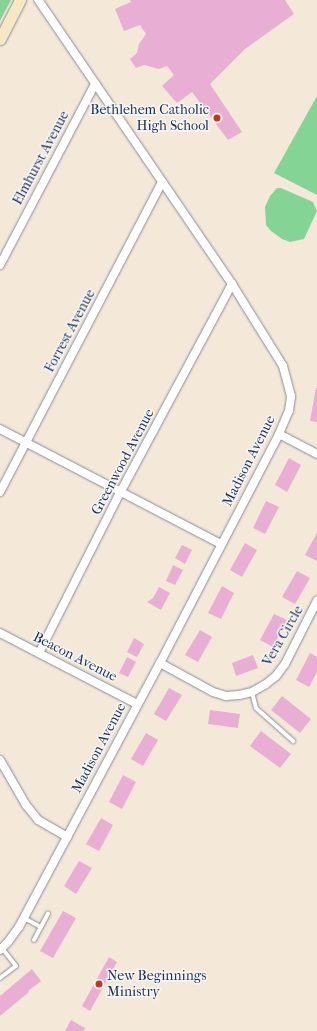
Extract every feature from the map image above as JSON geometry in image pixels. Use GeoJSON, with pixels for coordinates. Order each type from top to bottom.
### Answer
{"type":"FeatureCollection","features":[{"type":"Feature","properties":{"kind":"street"},"geometry":{"type":"LineString","coordinates":[[0,39],[20,0]]}},
{"type":"Feature","properties":{"kind":"street","name":"Madison Avenue"},"geometry":{"type":"LineString","coordinates":[[1,949],[8,942],[24,918],[160,663],[279,434],[289,411],[291,396],[289,382],[283,366],[232,284],[38,0]]}},
{"type":"Feature","properties":{"kind":"street","name":"Elmhurst Avenue"},"geometry":{"type":"LineString","coordinates":[[0,265],[95,84]]}},
{"type":"Feature","properties":{"kind":"street","name":"Forrest Avenue"},"geometry":{"type":"LineString","coordinates":[[0,492],[162,182]]}},
{"type":"Feature","properties":{"kind":"street","name":"Greenwood Avenue"},"geometry":{"type":"LineString","coordinates":[[39,653],[121,491],[232,284]]}},
{"type":"Feature","properties":{"kind":"street"},"geometry":{"type":"LineString","coordinates":[[0,429],[221,544]]}},
{"type":"Feature","properties":{"kind":"street"},"geometry":{"type":"LineString","coordinates":[[279,434],[317,454]]}},
{"type":"Feature","properties":{"kind":"street","name":"Vera Circle"},"geometry":{"type":"LineString","coordinates":[[160,663],[213,692],[226,696],[252,692],[276,676],[285,664],[317,601]]}},
{"type":"Feature","properties":{"kind":"street","name":"Beacon Avenue"},"geometry":{"type":"LineString","coordinates":[[0,633],[137,704]]}},
{"type":"Feature","properties":{"kind":"street"},"geometry":{"type":"LineString","coordinates":[[0,760],[26,805],[38,820],[67,837]]}},
{"type":"Feature","properties":{"kind":"lane"},"geometry":{"type":"LineString","coordinates":[[252,692],[256,708],[293,741]]}},
{"type":"Feature","properties":{"kind":"lane"},"geometry":{"type":"LineString","coordinates":[[34,940],[48,914]]}},
{"type":"Feature","properties":{"kind":"lane"},"geometry":{"type":"LineString","coordinates":[[24,918],[41,927]]}},
{"type":"Feature","properties":{"kind":"lane"},"geometry":{"type":"LineString","coordinates":[[0,978],[16,966],[1,949]]}},
{"type":"Feature","properties":{"kind":"green space"},"geometry":{"type":"Polygon","coordinates":[[[0,0],[11,0],[0,21],[0,0]]]}},
{"type":"Feature","properties":{"kind":"green space"},"geometry":{"type":"Polygon","coordinates":[[[317,96],[317,195],[274,173],[317,96]]]}},
{"type":"Feature","properties":{"kind":"green space"},"geometry":{"type":"Polygon","coordinates":[[[277,188],[281,188],[313,202],[317,211],[304,239],[290,242],[282,239],[271,231],[266,225],[265,207],[270,196],[277,188]]]}},
{"type":"Feature","properties":{"kind":"building","name":"Bethlehem Catholic High School"},"geometry":{"type":"Polygon","coordinates":[[[130,0],[285,0],[294,14],[245,49],[210,84],[242,132],[228,140],[192,92],[177,103],[162,86],[174,75],[167,66],[159,69],[144,65],[136,68],[130,59],[137,53],[139,44],[146,34],[140,25],[124,31],[115,9],[131,2],[130,0]]]}},
{"type":"Feature","properties":{"kind":"building"},"geometry":{"type":"Polygon","coordinates":[[[317,388],[317,422],[310,421],[317,388]]]}},
{"type":"Feature","properties":{"kind":"building"},"geometry":{"type":"Polygon","coordinates":[[[289,458],[301,465],[287,492],[275,485],[289,458]]]}},
{"type":"Feature","properties":{"kind":"building"},"geometry":{"type":"Polygon","coordinates":[[[266,501],[279,507],[265,534],[253,528],[266,501]]]}},
{"type":"Feature","properties":{"kind":"building"},"geometry":{"type":"Polygon","coordinates":[[[317,533],[317,561],[305,555],[317,533]]]}},
{"type":"Feature","properties":{"kind":"building"},"geometry":{"type":"Polygon","coordinates":[[[245,543],[257,550],[242,577],[230,570],[245,543]]]}},
{"type":"Feature","properties":{"kind":"building"},"geometry":{"type":"Polygon","coordinates":[[[182,545],[192,550],[185,564],[175,558],[182,545]]]}},
{"type":"Feature","properties":{"kind":"building"},"geometry":{"type":"Polygon","coordinates":[[[173,565],[183,570],[175,585],[166,581],[173,565]]]}},
{"type":"Feature","properties":{"kind":"building"},"geometry":{"type":"Polygon","coordinates":[[[297,571],[310,578],[295,604],[282,597],[297,571]]]}},
{"type":"Feature","properties":{"kind":"building"},"geometry":{"type":"Polygon","coordinates":[[[222,586],[234,593],[221,619],[208,613],[222,586]]]}},
{"type":"Feature","properties":{"kind":"building"},"geometry":{"type":"Polygon","coordinates":[[[159,587],[170,593],[161,610],[147,602],[153,598],[159,587]]]}},
{"type":"Feature","properties":{"kind":"building"},"geometry":{"type":"Polygon","coordinates":[[[274,614],[287,620],[273,647],[260,640],[274,614]]]}},
{"type":"Feature","properties":{"kind":"building"},"geometry":{"type":"Polygon","coordinates":[[[200,630],[212,637],[198,662],[185,655],[200,630]]]}},
{"type":"Feature","properties":{"kind":"building"},"geometry":{"type":"Polygon","coordinates":[[[134,638],[144,644],[137,657],[127,652],[134,638]]]}},
{"type":"Feature","properties":{"kind":"building"},"geometry":{"type":"Polygon","coordinates":[[[310,653],[317,657],[317,672],[309,687],[296,680],[310,653]]]}},
{"type":"Feature","properties":{"kind":"building"},"geometry":{"type":"Polygon","coordinates":[[[253,655],[258,668],[236,676],[232,663],[253,655]]]}},
{"type":"Feature","properties":{"kind":"building"},"geometry":{"type":"Polygon","coordinates":[[[127,657],[136,662],[128,677],[119,673],[127,657]]]}},
{"type":"Feature","properties":{"kind":"building"},"geometry":{"type":"Polygon","coordinates":[[[169,688],[182,695],[166,721],[154,714],[169,688]]]}},
{"type":"Feature","properties":{"kind":"building"},"geometry":{"type":"Polygon","coordinates":[[[282,696],[311,719],[300,733],[271,710],[282,696]]]}},
{"type":"Feature","properties":{"kind":"building"},"geometry":{"type":"Polygon","coordinates":[[[210,710],[240,714],[238,728],[208,724],[210,710]]]}},
{"type":"Feature","properties":{"kind":"building"},"geometry":{"type":"Polygon","coordinates":[[[261,731],[291,754],[280,768],[250,746],[261,731]]]}},
{"type":"Feature","properties":{"kind":"building"},"geometry":{"type":"Polygon","coordinates":[[[146,733],[158,740],[143,766],[131,759],[146,733]]]}},
{"type":"Feature","properties":{"kind":"building"},"geometry":{"type":"Polygon","coordinates":[[[123,775],[136,782],[122,809],[109,802],[123,775]]]}},
{"type":"Feature","properties":{"kind":"building"},"geometry":{"type":"Polygon","coordinates":[[[101,818],[113,825],[99,851],[86,844],[101,818]]]}},
{"type":"Feature","properties":{"kind":"building"},"geometry":{"type":"Polygon","coordinates":[[[79,861],[92,868],[76,894],[64,886],[79,861]]]}},
{"type":"Feature","properties":{"kind":"building"},"geometry":{"type":"Polygon","coordinates":[[[63,911],[76,918],[53,958],[40,951],[63,911]]]}},
{"type":"Feature","properties":{"kind":"building","name":"New Beginnings Ministry"},"geometry":{"type":"Polygon","coordinates":[[[109,957],[117,962],[90,1011],[82,1006],[109,957]]]}},
{"type":"Feature","properties":{"kind":"building"},"geometry":{"type":"Polygon","coordinates":[[[32,969],[41,981],[0,1016],[0,996],[32,969]]]}},
{"type":"Feature","properties":{"kind":"building"},"geometry":{"type":"Polygon","coordinates":[[[71,1020],[85,1028],[84,1031],[65,1031],[71,1020]]]}},
{"type":"Feature","properties":{"kind":"place","name":"Bethlehem Catholic High School"},"geometry":{"type":"Point","coordinates":[217,118]}},
{"type":"Feature","properties":{"kind":"place","name":"New Beginnings Ministry"},"geometry":{"type":"Point","coordinates":[99,984]}}]}
